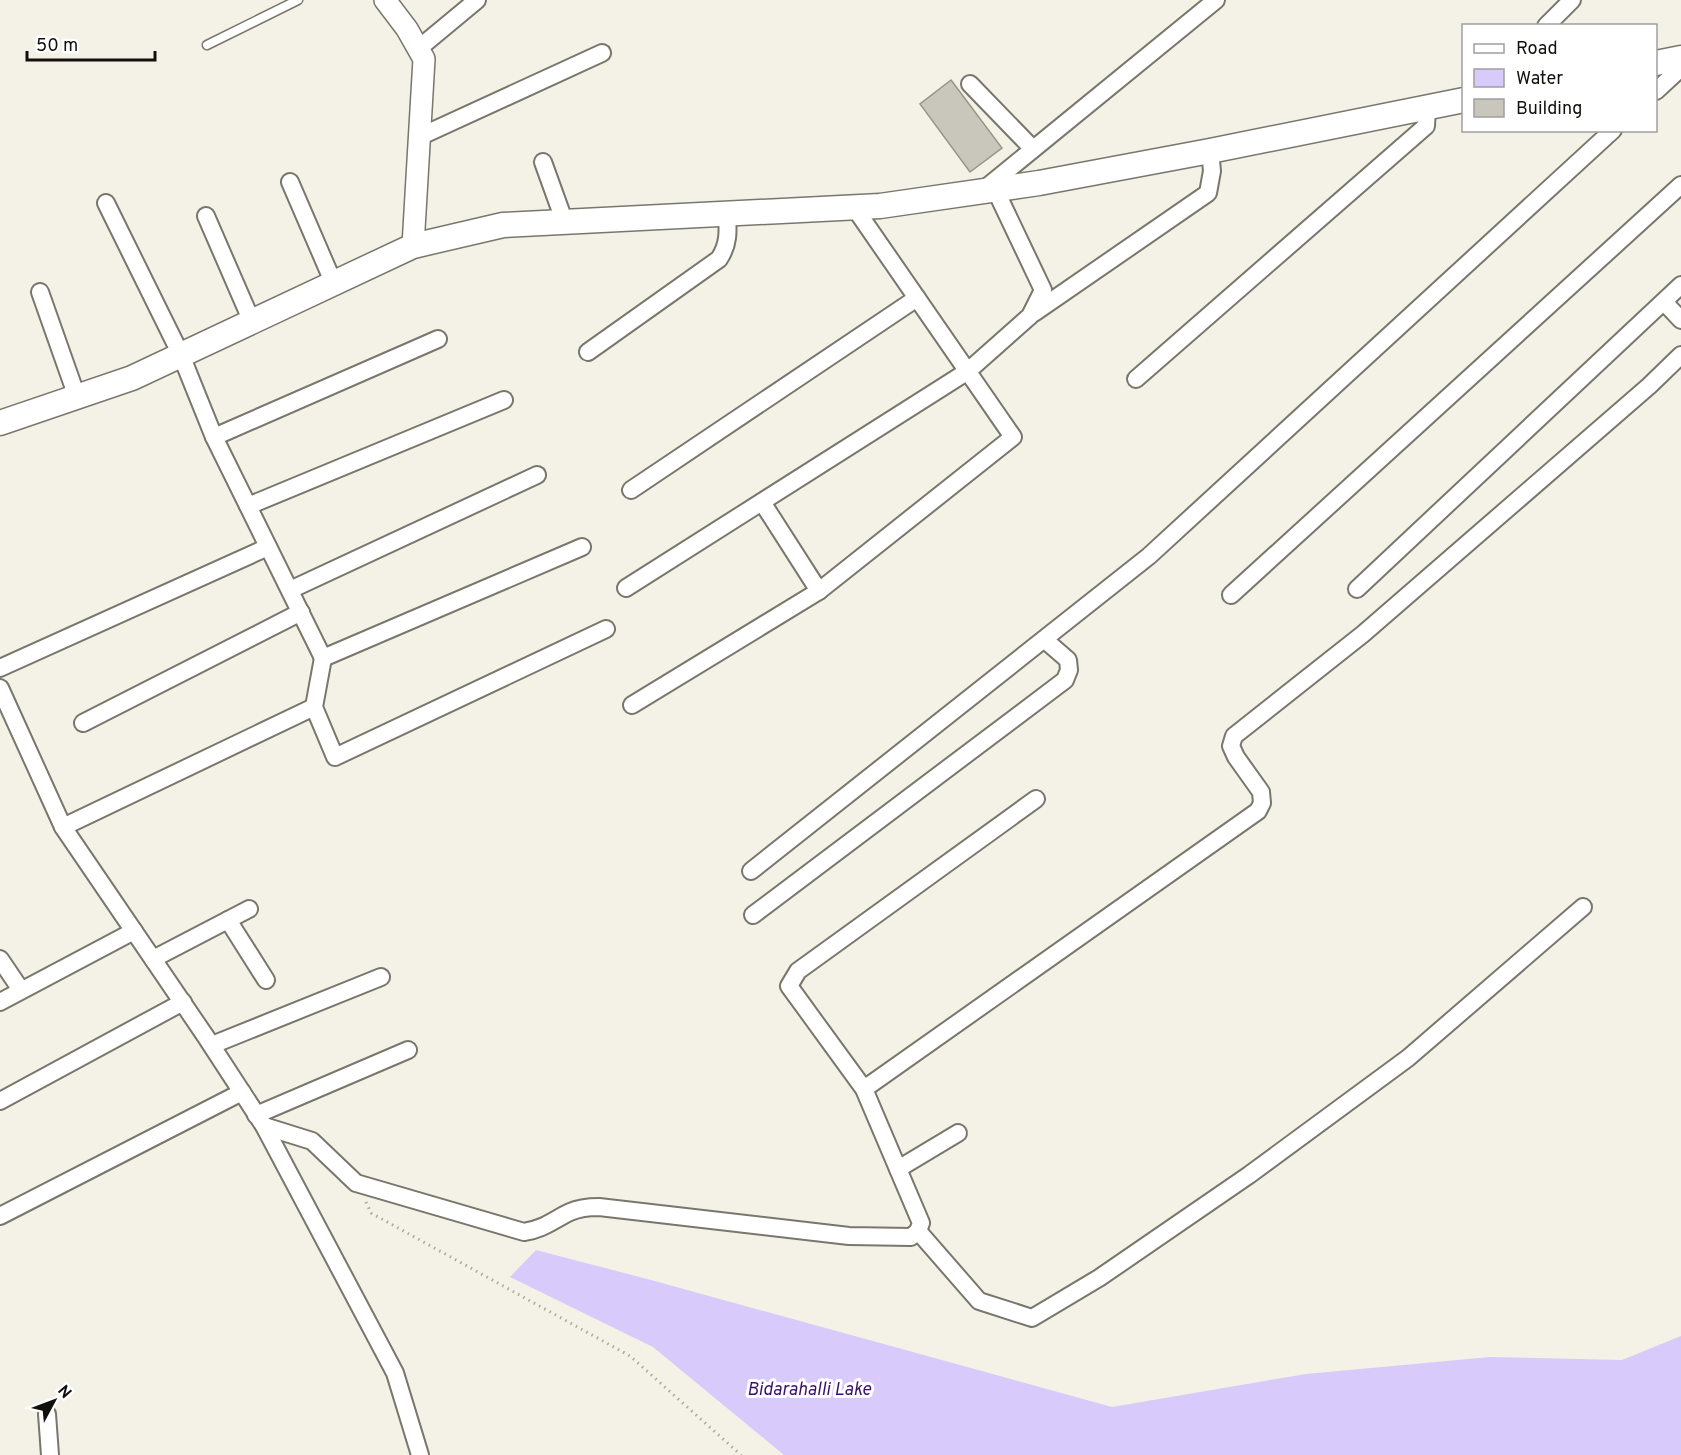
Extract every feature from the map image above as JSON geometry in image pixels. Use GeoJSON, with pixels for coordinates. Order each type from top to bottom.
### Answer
{"type":"FeatureCollection","features":[{"type":"Feature","properties":{"kind":"main road"},"geometry":{"type":"LineString","coordinates":[[1657,63],[1681,58]]}},
{"type":"Feature","properties":{"kind":"main road"},"geometry":{"type":"LineString","coordinates":[[0,423],[132,378],[413,246],[503,225],[880,206],[988,190],[1210,151],[1462,100]]}},
{"type":"Feature","properties":{"kind":"street"},"geometry":{"type":"LineString","coordinates":[[385,0],[424,59],[413,246]]}},
{"type":"Feature","properties":{"kind":"street"},"geometry":{"type":"LineString","coordinates":[[418,49],[477,0]]}},
{"type":"Feature","properties":{"kind":"street"},"geometry":{"type":"LineString","coordinates":[[1030,315],[1043,290],[988,190],[1033,149],[1216,0]]}},
{"type":"Feature","properties":{"kind":"street"},"geometry":{"type":"LineString","coordinates":[[1548,24],[1572,0]]}},
{"type":"Feature","properties":{"kind":"street"},"geometry":{"type":"LineString","coordinates":[[420,137],[602,53]]}},
{"type":"Feature","properties":{"kind":"street"},"geometry":{"type":"LineString","coordinates":[[1657,91],[1681,68]]}},
{"type":"Feature","properties":{"kind":"street"},"geometry":{"type":"LineString","coordinates":[[970,84],[1033,149]]}},
{"type":"Feature","properties":{"kind":"street"},"geometry":{"type":"LineString","coordinates":[[1136,379],[1426,126],[1427,107]]}},
{"type":"Feature","properties":{"kind":"street"},"geometry":{"type":"LineString","coordinates":[[751,871],[1045,640],[1158,548],[1611,132]]}},
{"type":"Feature","properties":{"kind":"street"},"geometry":{"type":"LineString","coordinates":[[626,588],[968,371],[1030,315],[1209,193],[1212,171],[1210,151]]}},
{"type":"Feature","properties":{"kind":"street"},"geometry":{"type":"LineString","coordinates":[[543,162],[566,223]]}},
{"type":"Feature","properties":{"kind":"street"},"geometry":{"type":"LineString","coordinates":[[290,182],[334,284]]}},
{"type":"Feature","properties":{"kind":"street"},"geometry":{"type":"LineString","coordinates":[[1232,595],[1681,185]]}},
{"type":"Feature","properties":{"kind":"street"},"geometry":{"type":"LineString","coordinates":[[106,203],[181,355],[214,437],[323,658],[314,707],[335,756],[606,629]]}},
{"type":"Feature","properties":{"kind":"street"},"geometry":{"type":"LineString","coordinates":[[632,705],[819,591],[1013,437],[854,207]]}},
{"type":"Feature","properties":{"kind":"street"},"geometry":{"type":"LineString","coordinates":[[588,352],[719,259],[726,249],[727,214]]}},
{"type":"Feature","properties":{"kind":"street"},"geometry":{"type":"LineString","coordinates":[[206,216],[252,322]]}},
{"type":"Feature","properties":{"kind":"street"},"geometry":{"type":"LineString","coordinates":[[1357,589],[1681,285]]}},
{"type":"Feature","properties":{"kind":"street"},"geometry":{"type":"LineString","coordinates":[[40,292],[77,397]]}},
{"type":"Feature","properties":{"kind":"street"},"geometry":{"type":"LineString","coordinates":[[631,489],[917,298]]}},
{"type":"Feature","properties":{"kind":"street"},"geometry":{"type":"LineString","coordinates":[[1664,302],[1681,320]]}},
{"type":"Feature","properties":{"kind":"street"},"geometry":{"type":"LineString","coordinates":[[214,437],[438,339]]}},
{"type":"Feature","properties":{"kind":"street"},"geometry":{"type":"LineString","coordinates":[[864,1089],[1258,811],[1262,803],[1262,792],[1236,757],[1231,746],[1234,736],[1363,634],[1649,387],[1681,355]]}},
{"type":"Feature","properties":{"kind":"street"},"geometry":{"type":"LineString","coordinates":[[248,506],[504,400]]}},
{"type":"Feature","properties":{"kind":"street"},"geometry":{"type":"LineString","coordinates":[[290,590],[537,475]]}},
{"type":"Feature","properties":{"kind":"street"},"geometry":{"type":"LineString","coordinates":[[762,502],[819,591]]}},
{"type":"Feature","properties":{"kind":"street"},"geometry":{"type":"LineString","coordinates":[[0,668],[268,547]]}},
{"type":"Feature","properties":{"kind":"street"},"geometry":{"type":"LineString","coordinates":[[323,658],[582,547]]}},
{"type":"Feature","properties":{"kind":"street"},"geometry":{"type":"LineString","coordinates":[[83,723],[301,612]]}},
{"type":"Feature","properties":{"kind":"street"},"geometry":{"type":"LineString","coordinates":[[753,915],[1065,680],[1069,670],[1068,660],[1045,640]]}},
{"type":"Feature","properties":{"kind":"street"},"geometry":{"type":"LineString","coordinates":[[0,688],[63,827],[212,1045],[260,1120],[395,1373],[420,1455]]}},
{"type":"Feature","properties":{"kind":"street"},"geometry":{"type":"LineString","coordinates":[[63,827],[314,707]]}},
{"type":"Feature","properties":{"kind":"street"},"geometry":{"type":"LineString","coordinates":[[260,1120],[312,1141],[356,1183],[524,1232],[548,1226],[570,1212],[599,1207],[849,1236],[911,1237],[918,1231],[921,1223],[864,1089],[789,986],[798,971],[1036,799]]}},
{"type":"Feature","properties":{"kind":"street"},"geometry":{"type":"LineString","coordinates":[[918,1231],[979,1301],[1032,1318],[1099,1278],[1240,1182],[1408,1058],[1583,907]]}},
{"type":"Feature","properties":{"kind":"street"},"geometry":{"type":"LineString","coordinates":[[153,959],[249,909]]}},
{"type":"Feature","properties":{"kind":"street"},"geometry":{"type":"LineString","coordinates":[[228,920],[266,980]]}},
{"type":"Feature","properties":{"kind":"street"},"geometry":{"type":"LineString","coordinates":[[0,1002],[134,931]]}},
{"type":"Feature","properties":{"kind":"street"},"geometry":{"type":"LineString","coordinates":[[0,958],[21,990]]}},
{"type":"Feature","properties":{"kind":"street"},"geometry":{"type":"LineString","coordinates":[[212,1045],[381,977]]}},
{"type":"Feature","properties":{"kind":"street"},"geometry":{"type":"LineString","coordinates":[[0,1101],[183,1002]]}},
{"type":"Feature","properties":{"kind":"street"},"geometry":{"type":"LineString","coordinates":[[260,1120],[408,1050]]}},
{"type":"Feature","properties":{"kind":"street"},"geometry":{"type":"LineString","coordinates":[[0,1216],[242,1092]]}},
{"type":"Feature","properties":{"kind":"street"},"geometry":{"type":"LineString","coordinates":[[898,1169],[958,1133]]}},
{"type":"Feature","properties":{"kind":"street"},"geometry":{"type":"LineString","coordinates":[[47,1414],[50,1455]]}},
{"type":"Feature","properties":{"kind":"lane"},"geometry":{"type":"LineString","coordinates":[[207,45],[298,0]]}},
{"type":"Feature","properties":{"kind":"path"},"geometry":{"type":"LineString","coordinates":[[356,1183],[371,1213],[630,1356],[741,1455]]}},
{"type":"Feature","properties":{"kind":"water","name":"Bidarahalli Lake"},"geometry":{"type":"Polygon","coordinates":[[[536,1250],[1112,1407],[1306,1374],[1490,1357],[1622,1360],[1681,1336],[1681,1455],[784,1455],[653,1347],[510,1277],[536,1250]]]}},
{"type":"Feature","properties":{"kind":"building"},"geometry":{"type":"Polygon","coordinates":[[[951,80],[1002,148],[970,172],[920,104],[951,80]]]}}]}
